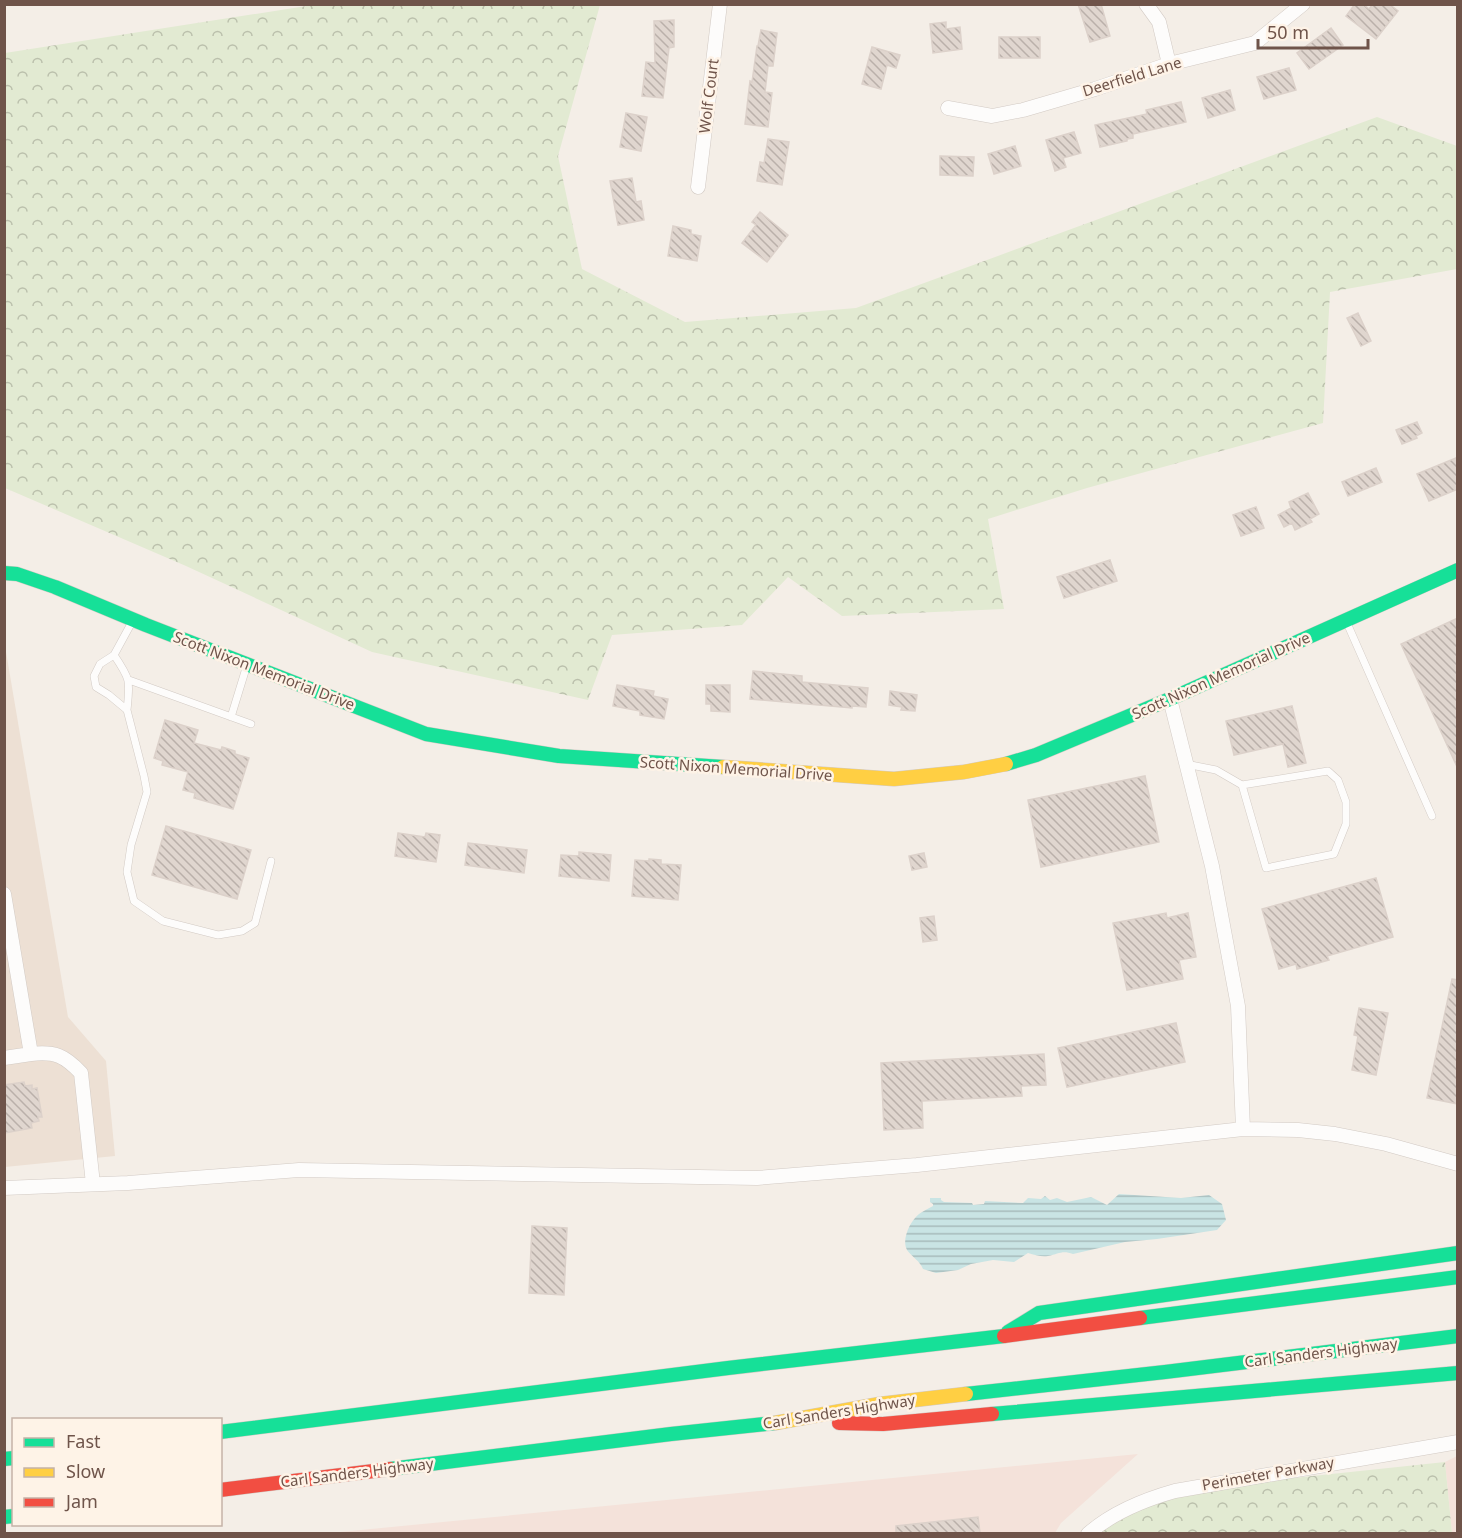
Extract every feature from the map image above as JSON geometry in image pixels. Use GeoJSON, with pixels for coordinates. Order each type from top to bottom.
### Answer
{"type":"FeatureCollection","features":[{"type":"Feature","properties":{"kind":"main road","name":"Scott Nixon Memorial Drive"},"geometry":{"type":"LineString","coordinates":[[4,573],[17,574],[55,587],[133,620],[426,734],[559,756],[894,780],[964,772],[1036,755],[1170,699],[1458,570]]}},
{"type":"Feature","properties":{"kind":"main road"},"geometry":{"type":"LineString","coordinates":[[999,1337],[1039,1313],[1458,1253]]}},
{"type":"Feature","properties":{"kind":"main road"},"geometry":{"type":"LineString","coordinates":[[222,1432],[728,1368],[999,1337],[1458,1278]]}},
{"type":"Feature","properties":{"kind":"main road","name":"Carl Sanders Highway"},"geometry":{"type":"LineString","coordinates":[[222,1490],[671,1434],[778,1423],[880,1404],[1458,1336]]}},
{"type":"Feature","properties":{"kind":"main road"},"geometry":{"type":"LineString","coordinates":[[778,1423],[883,1424],[1458,1373]]}},
{"type":"Feature","properties":{"kind":"street","name":"Wolf Court"},"geometry":{"type":"LineString","coordinates":[[698,187],[720,4]]}},
{"type":"Feature","properties":{"kind":"street"},"geometry":{"type":"LineString","coordinates":[[1146,4],[1159,22],[1169,64]]}},
{"type":"Feature","properties":{"kind":"street","name":"Deerfield Lane"},"geometry":{"type":"LineString","coordinates":[[948,108],[993,116],[1023,110],[1169,64],[1255,43],[1303,4]]}},
{"type":"Feature","properties":{"kind":"street"},"geometry":{"type":"LineString","coordinates":[[1170,699],[1212,867],[1238,1006],[1243,1129]]}},
{"type":"Feature","properties":{"kind":"street"},"geometry":{"type":"LineString","coordinates":[[4,894],[31,1054]]}},
{"type":"Feature","properties":{"kind":"street"},"geometry":{"type":"LineString","coordinates":[[4,1058],[46,1052],[72,1063],[81,1073],[93,1185]]}},
{"type":"Feature","properties":{"kind":"street"},"geometry":{"type":"LineString","coordinates":[[4,1188],[93,1185],[299,1170],[757,1178],[917,1165],[1243,1129],[1298,1130],[1335,1134],[1386,1144],[1458,1164]]}},
{"type":"Feature","properties":{"kind":"street","name":"Perimeter Parkway"},"geometry":{"type":"LineString","coordinates":[[1088,1533],[1099,1524],[1145,1499],[1175,1491],[1458,1442]]}},
{"type":"Feature","properties":{"kind":"lane"},"geometry":{"type":"LineString","coordinates":[[127,710],[96,687],[94,676],[100,664],[114,655],[133,620]]}},
{"type":"Feature","properties":{"kind":"lane"},"geometry":{"type":"LineString","coordinates":[[1346,620],[1432,816]]}},
{"type":"Feature","properties":{"kind":"lane"},"geometry":{"type":"LineString","coordinates":[[114,655],[129,680],[127,710],[147,792],[131,845],[127,872],[134,901],[163,921],[218,935],[242,931],[255,923],[271,861]]}},
{"type":"Feature","properties":{"kind":"lane"},"geometry":{"type":"LineString","coordinates":[[231,717],[247,664]]}},
{"type":"Feature","properties":{"kind":"lane"},"geometry":{"type":"LineString","coordinates":[[129,680],[251,724]]}},
{"type":"Feature","properties":{"kind":"lane"},"geometry":{"type":"LineString","coordinates":[[1186,764],[1216,770],[1242,784],[1328,771],[1338,780],[1346,802],[1347,824],[1334,855],[1266,868],[1242,784]]}},
{"type":"Feature","properties":{"kind":"shaded area"},"geometry":{"type":"Polygon","coordinates":[[[4,640],[68,1017],[106,1061],[115,1156],[5,1167],[4,640]]]}},
{"type":"Feature","properties":{"kind":"shaded area"},"geometry":{"type":"Polygon","coordinates":[[[1138,1454],[1061,1523],[1055,1533],[320,1534],[1138,1454]]]}},
{"type":"Feature","properties":{"kind":"shaded area"},"geometry":{"type":"Polygon","coordinates":[[[1457,1456],[1457,1533],[1452,1533],[1445,1462],[1457,1456]]]}},
{"type":"Feature","properties":{"kind":"green space"},"geometry":{"type":"Polygon","coordinates":[[[319,4],[600,5],[558,156],[582,269],[685,322],[856,308],[1377,117],[1457,146],[1457,269],[1330,292],[1323,423],[1087,488],[988,519],[1004,609],[842,616],[788,577],[742,625],[612,635],[588,700],[372,652],[186,566],[5,488],[5,53],[319,4]]]}},
{"type":"Feature","properties":{"kind":"green space"},"geometry":{"type":"Polygon","coordinates":[[[1445,1462],[1452,1533],[1094,1534],[1162,1495],[1236,1484],[1445,1462]]]}},
{"type":"Feature","properties":{"kind":"water"},"geometry":{"type":"Polygon","coordinates":[[[1119,1194],[1181,1198],[1209,1195],[1222,1204],[1226,1220],[1217,1230],[1125,1242],[1073,1254],[1063,1252],[1043,1256],[1028,1253],[1014,1262],[993,1260],[971,1264],[958,1270],[936,1273],[923,1269],[905,1246],[906,1235],[913,1221],[919,1214],[933,1206],[930,1198],[941,1198],[944,1202],[972,1203],[973,1205],[984,1204],[985,1201],[1023,1203],[1028,1198],[1041,1199],[1045,1196],[1050,1200],[1057,1198],[1067,1202],[1091,1197],[1107,1205],[1119,1194]]]}},
{"type":"Feature","properties":{"kind":"building"},"geometry":{"type":"Polygon","coordinates":[[[1078,4],[1101,4],[1110,36],[1090,42],[1078,4]]]}},
{"type":"Feature","properties":{"kind":"building"},"geometry":{"type":"Polygon","coordinates":[[[1355,4],[1363,4],[1369,9],[1373,4],[1389,4],[1398,11],[1376,39],[1346,16],[1355,4]]]}},
{"type":"Feature","properties":{"kind":"building"},"geometry":{"type":"Polygon","coordinates":[[[674,20],[674,47],[669,48],[663,98],[642,96],[646,62],[655,63],[654,21],[674,20]]]}},
{"type":"Feature","properties":{"kind":"building"},"geometry":{"type":"Polygon","coordinates":[[[946,22],[946,29],[960,27],[962,49],[933,53],[930,24],[946,22]]]}},
{"type":"Feature","properties":{"kind":"building"},"geometry":{"type":"Polygon","coordinates":[[[1331,28],[1343,45],[1309,69],[1297,53],[1331,28]]]}},
{"type":"Feature","properties":{"kind":"building"},"geometry":{"type":"Polygon","coordinates":[[[761,30],[777,33],[773,66],[768,66],[765,92],[772,93],[768,127],[745,124],[750,81],[752,82],[761,30]]]}},
{"type":"Feature","properties":{"kind":"building"},"geometry":{"type":"Polygon","coordinates":[[[999,37],[1040,37],[1040,58],[999,58],[999,37]]]}},
{"type":"Feature","properties":{"kind":"building"},"geometry":{"type":"Polygon","coordinates":[[[872,47],[900,55],[896,68],[887,65],[881,89],[862,84],[872,47]]]}},
{"type":"Feature","properties":{"kind":"building"},"geometry":{"type":"Polygon","coordinates":[[[1289,68],[1296,90],[1264,99],[1257,77],[1289,68]]]}},
{"type":"Feature","properties":{"kind":"building"},"geometry":{"type":"Polygon","coordinates":[[[1230,90],[1235,110],[1208,118],[1202,98],[1230,90]]]}},
{"type":"Feature","properties":{"kind":"building"},"geometry":{"type":"Polygon","coordinates":[[[1181,102],[1186,122],[1133,134],[1133,138],[1127,141],[1100,147],[1095,125],[1147,114],[1146,110],[1181,102]]]}},
{"type":"Feature","properties":{"kind":"building"},"geometry":{"type":"Polygon","coordinates":[[[626,113],[647,117],[641,151],[620,147],[626,113]]]}},
{"type":"Feature","properties":{"kind":"building"},"geometry":{"type":"Polygon","coordinates":[[[1074,132],[1081,153],[1063,158],[1066,167],[1055,171],[1046,140],[1074,132]]]}},
{"type":"Feature","properties":{"kind":"building"},"geometry":{"type":"Polygon","coordinates":[[[768,139],[789,142],[782,185],[757,181],[760,162],[764,163],[768,139]]]}},
{"type":"Feature","properties":{"kind":"building"},"geometry":{"type":"Polygon","coordinates":[[[1015,146],[1021,166],[994,174],[988,154],[1015,146]]]}},
{"type":"Feature","properties":{"kind":"building"},"geometry":{"type":"Polygon","coordinates":[[[940,156],[974,157],[973,176],[940,175],[940,156]]]}},
{"type":"Feature","properties":{"kind":"building"},"geometry":{"type":"Polygon","coordinates":[[[632,178],[636,202],[641,201],[644,220],[618,225],[610,181],[632,178]]]}},
{"type":"Feature","properties":{"kind":"building"},"geometry":{"type":"Polygon","coordinates":[[[760,212],[788,235],[767,262],[742,243],[756,225],[752,222],[760,212]]]}},
{"type":"Feature","properties":{"kind":"building"},"geometry":{"type":"Polygon","coordinates":[[[673,226],[691,230],[691,234],[701,236],[697,261],[668,256],[673,226]]]}},
{"type":"Feature","properties":{"kind":"building"},"geometry":{"type":"Polygon","coordinates":[[[1358,313],[1371,341],[1361,346],[1347,318],[1358,313]]]}},
{"type":"Feature","properties":{"kind":"building"},"geometry":{"type":"Polygon","coordinates":[[[1417,422],[1422,433],[1416,436],[1417,438],[1402,444],[1396,430],[1417,422]]]}},
{"type":"Feature","properties":{"kind":"building"},"geometry":{"type":"Polygon","coordinates":[[[1458,457],[1458,489],[1429,501],[1417,474],[1458,457]]]}},
{"type":"Feature","properties":{"kind":"building"},"geometry":{"type":"Polygon","coordinates":[[[1376,468],[1382,482],[1348,496],[1342,482],[1376,468]]]}},
{"type":"Feature","properties":{"kind":"building"},"geometry":{"type":"Polygon","coordinates":[[[1308,493],[1319,514],[1310,519],[1312,522],[1295,530],[1292,523],[1284,527],[1278,515],[1291,508],[1289,502],[1308,493]]]}},
{"type":"Feature","properties":{"kind":"building"},"geometry":{"type":"Polygon","coordinates":[[[1256,507],[1264,528],[1241,536],[1233,515],[1256,507]]]}},
{"type":"Feature","properties":{"kind":"building"},"geometry":{"type":"Polygon","coordinates":[[[1110,560],[1117,581],[1064,598],[1057,577],[1110,560]]]}},
{"type":"Feature","properties":{"kind":"building"},"geometry":{"type":"Polygon","coordinates":[[[1458,618],[1458,769],[1401,644],[1458,618]]]}},
{"type":"Feature","properties":{"kind":"building"},"geometry":{"type":"Polygon","coordinates":[[[753,671],[802,676],[802,682],[868,688],[866,707],[852,706],[852,708],[750,699],[753,671]]]}},
{"type":"Feature","properties":{"kind":"building"},"geometry":{"type":"Polygon","coordinates":[[[617,685],[654,691],[653,696],[668,699],[664,719],[640,715],[640,711],[613,706],[617,685]]]}},
{"type":"Feature","properties":{"kind":"building"},"geometry":{"type":"Polygon","coordinates":[[[706,685],[730,685],[730,712],[711,711],[711,704],[706,704],[706,685]]]}},
{"type":"Feature","properties":{"kind":"building"},"geometry":{"type":"Polygon","coordinates":[[[890,691],[917,695],[915,711],[901,710],[902,707],[889,705],[890,691]]]}},
{"type":"Feature","properties":{"kind":"building"},"geometry":{"type":"Polygon","coordinates":[[[1292,706],[1306,763],[1288,767],[1283,744],[1234,755],[1226,721],[1292,706]]]}},
{"type":"Feature","properties":{"kind":"building"},"geometry":{"type":"Polygon","coordinates":[[[165,720],[198,730],[194,743],[221,750],[222,747],[249,758],[233,809],[194,798],[195,793],[183,790],[188,772],[162,765],[163,761],[154,758],[165,720]]]}},
{"type":"Feature","properties":{"kind":"building"},"geometry":{"type":"Polygon","coordinates":[[[1145,776],[1159,842],[1041,867],[1028,800],[1145,776]]]}},
{"type":"Feature","properties":{"kind":"building"},"geometry":{"type":"Polygon","coordinates":[[[166,826],[251,850],[237,899],[152,875],[166,826]]]}},
{"type":"Feature","properties":{"kind":"building"},"geometry":{"type":"Polygon","coordinates":[[[398,833],[425,837],[426,833],[440,835],[436,862],[395,856],[398,833]]]}},
{"type":"Feature","properties":{"kind":"building"},"geometry":{"type":"Polygon","coordinates":[[[468,843],[527,850],[524,873],[465,865],[468,843]]]}},
{"type":"Feature","properties":{"kind":"building"},"geometry":{"type":"Polygon","coordinates":[[[579,852],[611,855],[609,881],[559,876],[561,855],[579,856],[579,852]]]}},
{"type":"Feature","properties":{"kind":"building"},"geometry":{"type":"Polygon","coordinates":[[[924,853],[927,867],[912,870],[909,856],[924,853]]]}},
{"type":"Feature","properties":{"kind":"building"},"geometry":{"type":"Polygon","coordinates":[[[649,859],[661,860],[661,864],[681,865],[678,900],[632,896],[635,860],[649,861],[649,859]]]}},
{"type":"Feature","properties":{"kind":"building"},"geometry":{"type":"Polygon","coordinates":[[[1376,878],[1393,937],[1327,956],[1329,960],[1297,969],[1296,964],[1279,969],[1262,909],[1376,878]]]}},
{"type":"Feature","properties":{"kind":"building"},"geometry":{"type":"Polygon","coordinates":[[[1166,913],[1167,918],[1188,913],[1196,957],[1179,960],[1183,979],[1127,990],[1113,923],[1166,913]]]}},
{"type":"Feature","properties":{"kind":"building"},"geometry":{"type":"Polygon","coordinates":[[[934,916],[937,940],[923,942],[920,918],[934,916]]]}},
{"type":"Feature","properties":{"kind":"building"},"geometry":{"type":"Polygon","coordinates":[[[1452,979],[1458,980],[1458,1104],[1427,1098],[1452,979]]]}},
{"type":"Feature","properties":{"kind":"building"},"geometry":{"type":"Polygon","coordinates":[[[1359,1008],[1388,1013],[1376,1075],[1352,1070],[1358,1036],[1354,1035],[1359,1008]]]}},
{"type":"Feature","properties":{"kind":"building"},"geometry":{"type":"Polygon","coordinates":[[[1176,1023],[1185,1062],[1067,1087],[1058,1048],[1176,1023]]]}},
{"type":"Feature","properties":{"kind":"building"},"geometry":{"type":"Polygon","coordinates":[[[1044,1054],[1046,1085],[1021,1086],[1022,1096],[922,1101],[923,1128],[884,1130],[881,1063],[1044,1054]]]}},
{"type":"Feature","properties":{"kind":"building"},"geometry":{"type":"Polygon","coordinates":[[[24,1082],[25,1086],[32,1085],[32,1089],[37,1088],[42,1117],[38,1117],[39,1121],[31,1123],[32,1128],[4,1133],[4,1085],[24,1082]]]}},
{"type":"Feature","properties":{"kind":"building"},"geometry":{"type":"Polygon","coordinates":[[[532,1226],[567,1228],[564,1295],[529,1293],[532,1226]]]}},
{"type":"Feature","properties":{"kind":"building"},"geometry":{"type":"Polygon","coordinates":[[[978,1517],[980,1533],[896,1533],[896,1526],[978,1517]]]}},
{"type":"Feature","properties":{"kind":"traffic: fast"},"geometry":{"type":"LineString","coordinates":[[1006,764],[1036,755],[1170,699],[1458,570]]}},
{"type":"Feature","properties":{"kind":"traffic: fast"},"geometry":{"type":"LineString","coordinates":[[4,573],[17,574],[55,587],[146,625],[426,734],[559,756],[723,767]]}},
{"type":"Feature","properties":{"kind":"traffic: fast"},"geometry":{"type":"LineString","coordinates":[[1008,1332],[1039,1313],[1458,1253]]}},
{"type":"Feature","properties":{"kind":"traffic: fast"},"geometry":{"type":"LineString","coordinates":[[1140,1318],[1458,1277]]}},
{"type":"Feature","properties":{"kind":"traffic: fast"},"geometry":{"type":"LineString","coordinates":[[222,1432],[1004,1336]]}},
{"type":"Feature","properties":{"kind":"traffic: fast"},"geometry":{"type":"LineString","coordinates":[[966,1394],[1458,1336]]}},
{"type":"Feature","properties":{"kind":"traffic: fast"},"geometry":{"type":"LineString","coordinates":[[992,1414],[1458,1373]]}},
{"type":"Feature","properties":{"kind":"traffic: fast"},"geometry":{"type":"LineString","coordinates":[[390,1469],[775,1423]]}},
{"type":"Feature","properties":{"kind":"traffic: fast"},"geometry":{"type":"LineString","coordinates":[[4,1459],[12,1458]]}},
{"type":"Feature","properties":{"kind":"traffic: fast"},"geometry":{"type":"LineString","coordinates":[[4,1517],[12,1516]]}},
{"type":"Feature","properties":{"kind":"traffic: slow"},"geometry":{"type":"LineString","coordinates":[[723,767],[894,779],[964,772],[1006,764]]}},
{"type":"Feature","properties":{"kind":"traffic: slow"},"geometry":{"type":"LineString","coordinates":[[775,1423],[880,1404],[966,1394]]}},
{"type":"Feature","properties":{"kind":"traffic: jam"},"geometry":{"type":"LineString","coordinates":[[1004,1336],[1140,1318]]}},
{"type":"Feature","properties":{"kind":"traffic: jam"},"geometry":{"type":"LineString","coordinates":[[839,1423],[883,1424],[992,1414]]}},
{"type":"Feature","properties":{"kind":"traffic: jam"},"geometry":{"type":"LineString","coordinates":[[222,1490],[390,1469]]}}]}
